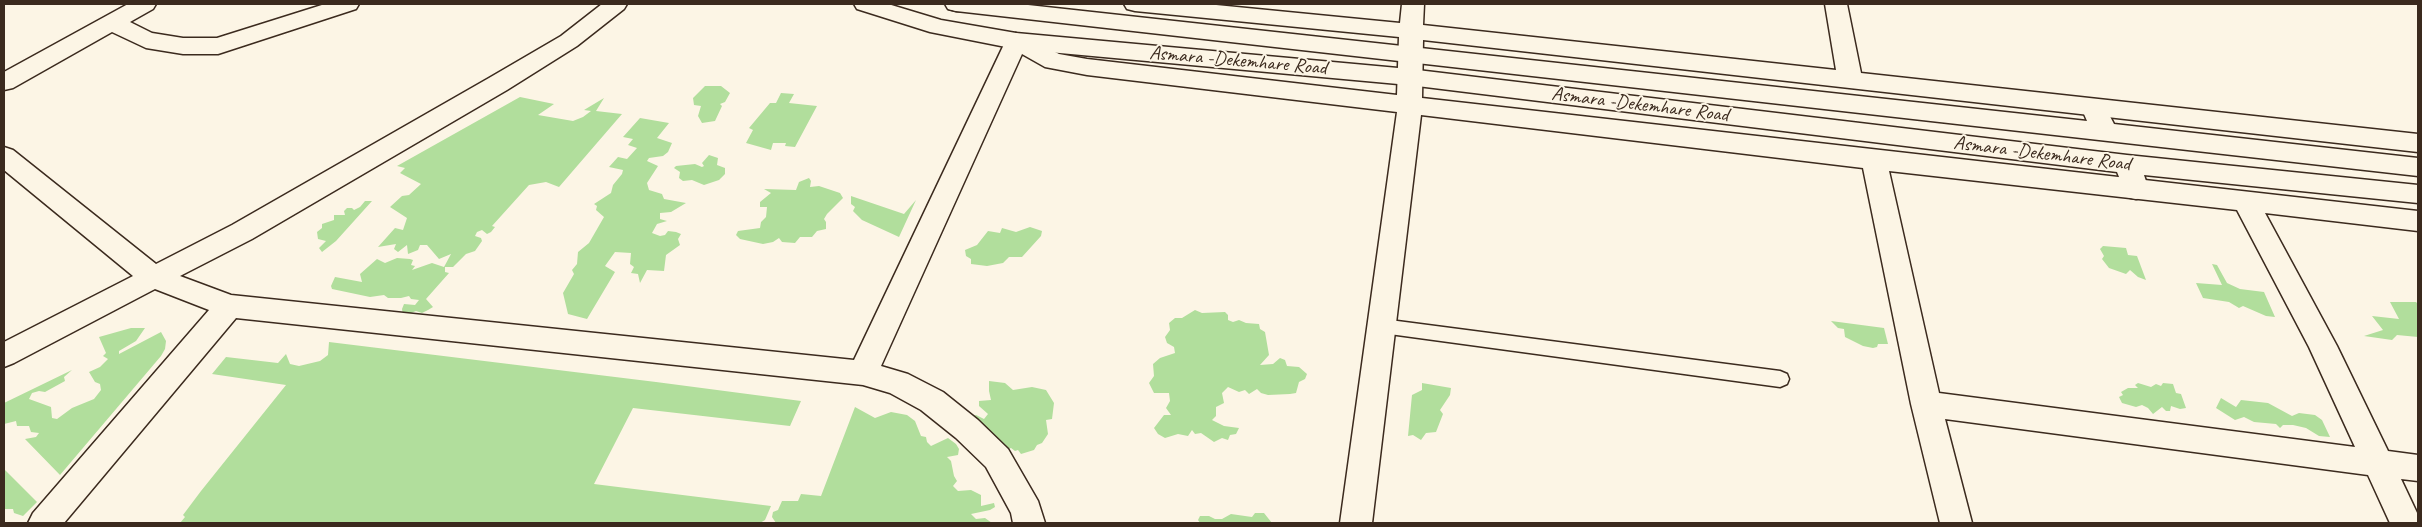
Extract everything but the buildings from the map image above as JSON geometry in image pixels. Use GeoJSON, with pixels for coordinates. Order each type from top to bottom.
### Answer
{"type":"FeatureCollection","features":[{"type":"Feature","properties":{"kind":"main road"},"geometry":{"type":"LineString","coordinates":[[4,82],[145,4]]}},
{"type":"Feature","properties":{"kind":"main road"},"geometry":{"type":"LineString","coordinates":[[112,22],[146,40],[183,46],[218,46],[348,4]]}},
{"type":"Feature","properties":{"kind":"main road"},"geometry":{"type":"LineString","coordinates":[[4,355],[242,232],[569,41],[616,4]]}},
{"type":"Feature","properties":{"kind":"main road","name":"Asmara -Dekemhare Road"},"geometry":{"type":"LineString","coordinates":[[865,4],[938,26],[1016,41],[1410,54],[2128,164],[2418,194]]}},
{"type":"Feature","properties":{"kind":"main road"},"geometry":{"type":"LineString","coordinates":[[957,4],[980,4]]}},
{"type":"Feature","properties":{"kind":"main road","name":"Asmara -Dekemhare Road"},"geometry":{"type":"LineString","coordinates":[[957,4],[2418,167]]}},
{"type":"Feature","properties":{"kind":"main road"},"geometry":{"type":"LineString","coordinates":[[1135,4],[1410,54],[1850,81],[2418,143]]}},
{"type":"Feature","properties":{"kind":"main road"},"geometry":{"type":"LineString","coordinates":[[1356,523],[1410,105],[1410,54],[1413,4]]}},
{"type":"Feature","properties":{"kind":"main road"},"geometry":{"type":"LineString","coordinates":[[1836,4],[1850,81]]}},
{"type":"Feature","properties":{"kind":"main road"},"geometry":{"type":"LineString","coordinates":[[863,373],[1016,41],[1053,61],[1087,67],[1874,160],[2418,221]]}},
{"type":"Feature","properties":{"kind":"main road"},"geometry":{"type":"LineString","coordinates":[[2093,107],[2105,132]]}},
{"type":"Feature","properties":{"kind":"main road"},"geometry":{"type":"LineString","coordinates":[[4,156],[155,278],[229,306],[863,373],[898,384],[932,401],[967,429],[997,458],[1027,511],[1029,523]]}},
{"type":"Feature","properties":{"kind":"main road"},"geometry":{"type":"LineString","coordinates":[[1874,160],[1926,404],[1956,523]]}},
{"type":"Feature","properties":{"kind":"main road"},"geometry":{"type":"LineString","coordinates":[[2128,164],[2136,190]]}},
{"type":"Feature","properties":{"kind":"main road"},"geometry":{"type":"LineString","coordinates":[[2246,202],[2323,346],[2406,523]]}},
{"type":"Feature","properties":{"kind":"main road"},"geometry":{"type":"LineString","coordinates":[[44,523],[229,306]]}},
{"type":"Feature","properties":{"kind":"main road"},"geometry":{"type":"LineString","coordinates":[[1926,404],[2418,468]]}},
{"type":"Feature","properties":{"kind":"lane"},"geometry":{"type":"LineString","coordinates":[[1382,326],[1780,380]]}},
{"type":"Feature","properties":{"kind":"green space"},"geometry":{"type":"Polygon","coordinates":[[[705,86],[721,86],[730,93],[725,102],[720,104],[722,106],[715,121],[702,123],[698,116],[701,106],[694,105],[693,98],[705,86]]]}},
{"type":"Feature","properties":{"kind":"green space"},"geometry":{"type":"Polygon","coordinates":[[[781,93],[794,94],[789,103],[817,106],[795,147],[785,146],[786,143],[773,143],[771,150],[746,143],[753,130],[749,128],[770,103],[776,103],[781,93]]]}},
{"type":"Feature","properties":{"kind":"green space"},"geometry":{"type":"Polygon","coordinates":[[[520,97],[554,104],[538,115],[573,121],[583,117],[591,111],[584,110],[604,98],[596,111],[622,114],[559,187],[546,182],[529,185],[492,226],[495,227],[491,232],[487,234],[482,230],[477,232],[475,236],[481,238],[482,241],[475,251],[466,254],[453,267],[445,267],[445,272],[449,273],[426,299],[433,307],[422,313],[416,311],[403,316],[402,309],[404,304],[415,305],[419,300],[411,299],[409,296],[401,298],[388,298],[384,295],[370,297],[332,289],[331,286],[335,277],[362,282],[360,274],[377,259],[385,263],[397,258],[410,259],[413,260],[411,265],[415,266],[412,270],[432,263],[444,267],[451,254],[439,259],[427,245],[420,245],[418,250],[408,254],[407,245],[398,252],[394,249],[396,244],[378,247],[395,228],[403,230],[407,218],[390,207],[402,196],[409,195],[421,184],[400,173],[405,168],[397,166],[520,97]]]}},
{"type":"Feature","properties":{"kind":"green space"},"geometry":{"type":"Polygon","coordinates":[[[640,118],[669,123],[657,138],[672,143],[668,152],[663,156],[649,158],[647,161],[658,166],[647,183],[649,190],[662,194],[664,199],[686,203],[671,212],[660,213],[660,219],[667,221],[657,224],[652,233],[660,236],[665,235],[668,231],[681,234],[678,239],[680,245],[666,255],[664,271],[647,270],[640,283],[638,274],[631,273],[634,267],[630,264],[631,253],[615,252],[605,266],[615,272],[587,319],[568,314],[563,293],[574,274],[572,270],[577,264],[578,252],[589,243],[604,217],[596,210],[597,206],[594,204],[611,193],[613,185],[622,174],[623,170],[609,167],[618,157],[627,159],[637,148],[628,145],[633,139],[623,137],[640,118]]]}},
{"type":"Feature","properties":{"kind":"green space"},"geometry":{"type":"Polygon","coordinates":[[[709,155],[718,158],[717,165],[725,168],[725,174],[719,180],[704,185],[692,180],[683,181],[679,178],[680,172],[674,168],[676,166],[695,164],[702,167],[704,166],[702,163],[709,155]]]}},
{"type":"Feature","properties":{"kind":"green space"},"geometry":{"type":"Polygon","coordinates":[[[809,178],[811,181],[810,187],[819,186],[840,193],[843,198],[824,219],[826,229],[817,231],[812,237],[800,237],[795,243],[782,242],[779,238],[773,242],[763,244],[740,239],[736,235],[738,231],[760,228],[761,222],[766,217],[767,207],[760,207],[760,202],[771,193],[764,189],[796,190],[799,182],[809,178]]]}},
{"type":"Feature","properties":{"kind":"green space"},"geometry":{"type":"Polygon","coordinates":[[[851,196],[904,214],[916,200],[899,237],[862,220],[853,211],[855,207],[851,204],[851,196]]]}},
{"type":"Feature","properties":{"kind":"green space"},"geometry":{"type":"Polygon","coordinates":[[[365,201],[372,201],[336,241],[322,252],[319,248],[326,241],[318,239],[317,232],[322,228],[322,224],[334,220],[334,215],[345,215],[344,211],[347,208],[354,210],[360,207],[365,201]]]}},
{"type":"Feature","properties":{"kind":"green space"},"geometry":{"type":"Polygon","coordinates":[[[1030,227],[1042,231],[1041,236],[1022,257],[1009,257],[1003,263],[987,266],[971,264],[971,259],[966,256],[965,250],[977,245],[988,231],[1000,233],[1002,228],[1016,232],[1030,227]]]}},
{"type":"Feature","properties":{"kind":"green space"},"geometry":{"type":"Polygon","coordinates":[[[2103,246],[2126,248],[2128,255],[2137,256],[2146,280],[2138,277],[2130,270],[2126,274],[2109,268],[2102,259],[2104,256],[2100,249],[2103,246]]]}},
{"type":"Feature","properties":{"kind":"green space"},"geometry":{"type":"Polygon","coordinates":[[[2212,264],[2217,265],[2227,283],[2240,289],[2264,292],[2275,317],[2266,316],[2243,306],[2239,308],[2229,302],[2203,298],[2196,283],[2222,285],[2212,264]]]}},
{"type":"Feature","properties":{"kind":"green space"},"geometry":{"type":"Polygon","coordinates":[[[2390,302],[2416,302],[2418,304],[2418,337],[2397,335],[2392,340],[2364,336],[2383,330],[2372,316],[2399,319],[2390,302]]]}},
{"type":"Feature","properties":{"kind":"green space"},"geometry":{"type":"Polygon","coordinates":[[[1195,310],[1202,313],[1225,312],[1228,315],[1228,320],[1233,322],[1239,320],[1246,323],[1259,324],[1260,329],[1265,332],[1269,355],[1260,365],[1273,364],[1280,358],[1285,360],[1287,366],[1299,367],[1307,374],[1305,379],[1299,382],[1296,393],[1290,394],[1268,395],[1261,393],[1257,389],[1249,394],[1245,390],[1239,392],[1228,387],[1222,393],[1224,403],[1216,407],[1216,416],[1212,420],[1224,426],[1239,428],[1236,434],[1230,435],[1228,440],[1222,438],[1214,442],[1201,433],[1195,434],[1192,430],[1188,436],[1178,434],[1165,438],[1158,434],[1154,428],[1164,415],[1171,415],[1166,408],[1170,401],[1169,393],[1154,393],[1149,383],[1154,376],[1153,364],[1160,358],[1175,353],[1174,347],[1167,343],[1165,337],[1170,330],[1169,323],[1175,318],[1182,318],[1195,310]]]}},
{"type":"Feature","properties":{"kind":"green space"},"geometry":{"type":"Polygon","coordinates":[[[1831,321],[1884,328],[1888,344],[1878,344],[1877,347],[1873,348],[1863,346],[1845,337],[1844,329],[1838,328],[1831,321]]]}},
{"type":"Feature","properties":{"kind":"green space"},"geometry":{"type":"Polygon","coordinates":[[[131,328],[145,328],[136,341],[119,351],[119,354],[161,332],[166,341],[165,349],[60,475],[25,439],[36,437],[39,433],[31,432],[29,426],[17,426],[16,421],[4,424],[4,403],[72,370],[64,377],[65,381],[45,392],[32,393],[29,399],[51,407],[52,418],[57,419],[72,408],[94,399],[101,390],[100,384],[95,382],[89,372],[100,367],[108,359],[103,356],[106,353],[99,337],[131,328]]]}},
{"type":"Feature","properties":{"kind":"green space"},"geometry":{"type":"Polygon","coordinates":[[[329,342],[801,401],[790,426],[633,408],[594,484],[771,506],[765,520],[760,523],[180,523],[185,517],[183,515],[201,491],[286,385],[212,374],[226,357],[278,363],[286,354],[290,364],[299,366],[320,361],[328,355],[329,342]]]}},
{"type":"Feature","properties":{"kind":"green space"},"geometry":{"type":"Polygon","coordinates":[[[989,381],[1005,383],[1013,390],[1032,387],[1046,390],[1054,403],[1052,419],[1046,420],[1048,434],[1034,450],[1021,454],[1018,450],[1015,451],[1011,448],[1005,450],[970,417],[976,415],[984,419],[988,414],[979,406],[979,401],[991,400],[989,381]]]}},
{"type":"Feature","properties":{"kind":"green space"},"geometry":{"type":"Polygon","coordinates":[[[1422,383],[1451,388],[1450,395],[1440,410],[1443,414],[1436,432],[1426,433],[1421,440],[1413,435],[1408,436],[1412,395],[1422,390],[1422,383]]]}},
{"type":"Feature","properties":{"kind":"green space"},"geometry":{"type":"Polygon","coordinates":[[[2138,383],[2151,387],[2156,384],[2161,386],[2163,383],[2173,384],[2176,393],[2181,394],[2186,408],[2180,409],[2171,406],[2170,411],[2166,411],[2162,407],[2153,414],[2142,405],[2136,407],[2122,403],[2119,397],[2123,395],[2121,392],[2128,388],[2138,388],[2135,385],[2138,383]]]}},
{"type":"Feature","properties":{"kind":"green space"},"geometry":{"type":"Polygon","coordinates":[[[2221,398],[2236,407],[2241,400],[2268,403],[2292,416],[2299,413],[2315,415],[2322,420],[2330,437],[2319,436],[2306,428],[2293,425],[2283,425],[2280,428],[2276,424],[2254,422],[2244,417],[2235,420],[2216,408],[2221,398]]]}},
{"type":"Feature","properties":{"kind":"green space"},"geometry":{"type":"Polygon","coordinates":[[[855,407],[875,418],[891,412],[907,415],[915,421],[921,436],[926,437],[927,442],[931,446],[948,438],[956,444],[959,449],[958,455],[947,457],[951,461],[957,481],[953,486],[958,491],[971,490],[981,495],[981,506],[994,503],[995,507],[990,510],[971,514],[976,519],[985,518],[992,523],[776,523],[772,517],[773,512],[778,510],[782,501],[798,501],[801,494],[821,496],[855,407]]]}},
{"type":"Feature","properties":{"kind":"green space"},"geometry":{"type":"Polygon","coordinates":[[[4,469],[37,502],[23,516],[14,513],[13,509],[4,509],[4,469]]]}},
{"type":"Feature","properties":{"kind":"green space"},"geometry":{"type":"Polygon","coordinates":[[[1255,513],[1264,513],[1272,523],[1200,523],[1198,520],[1200,516],[1222,519],[1231,514],[1252,517],[1255,513]]]}}]}
